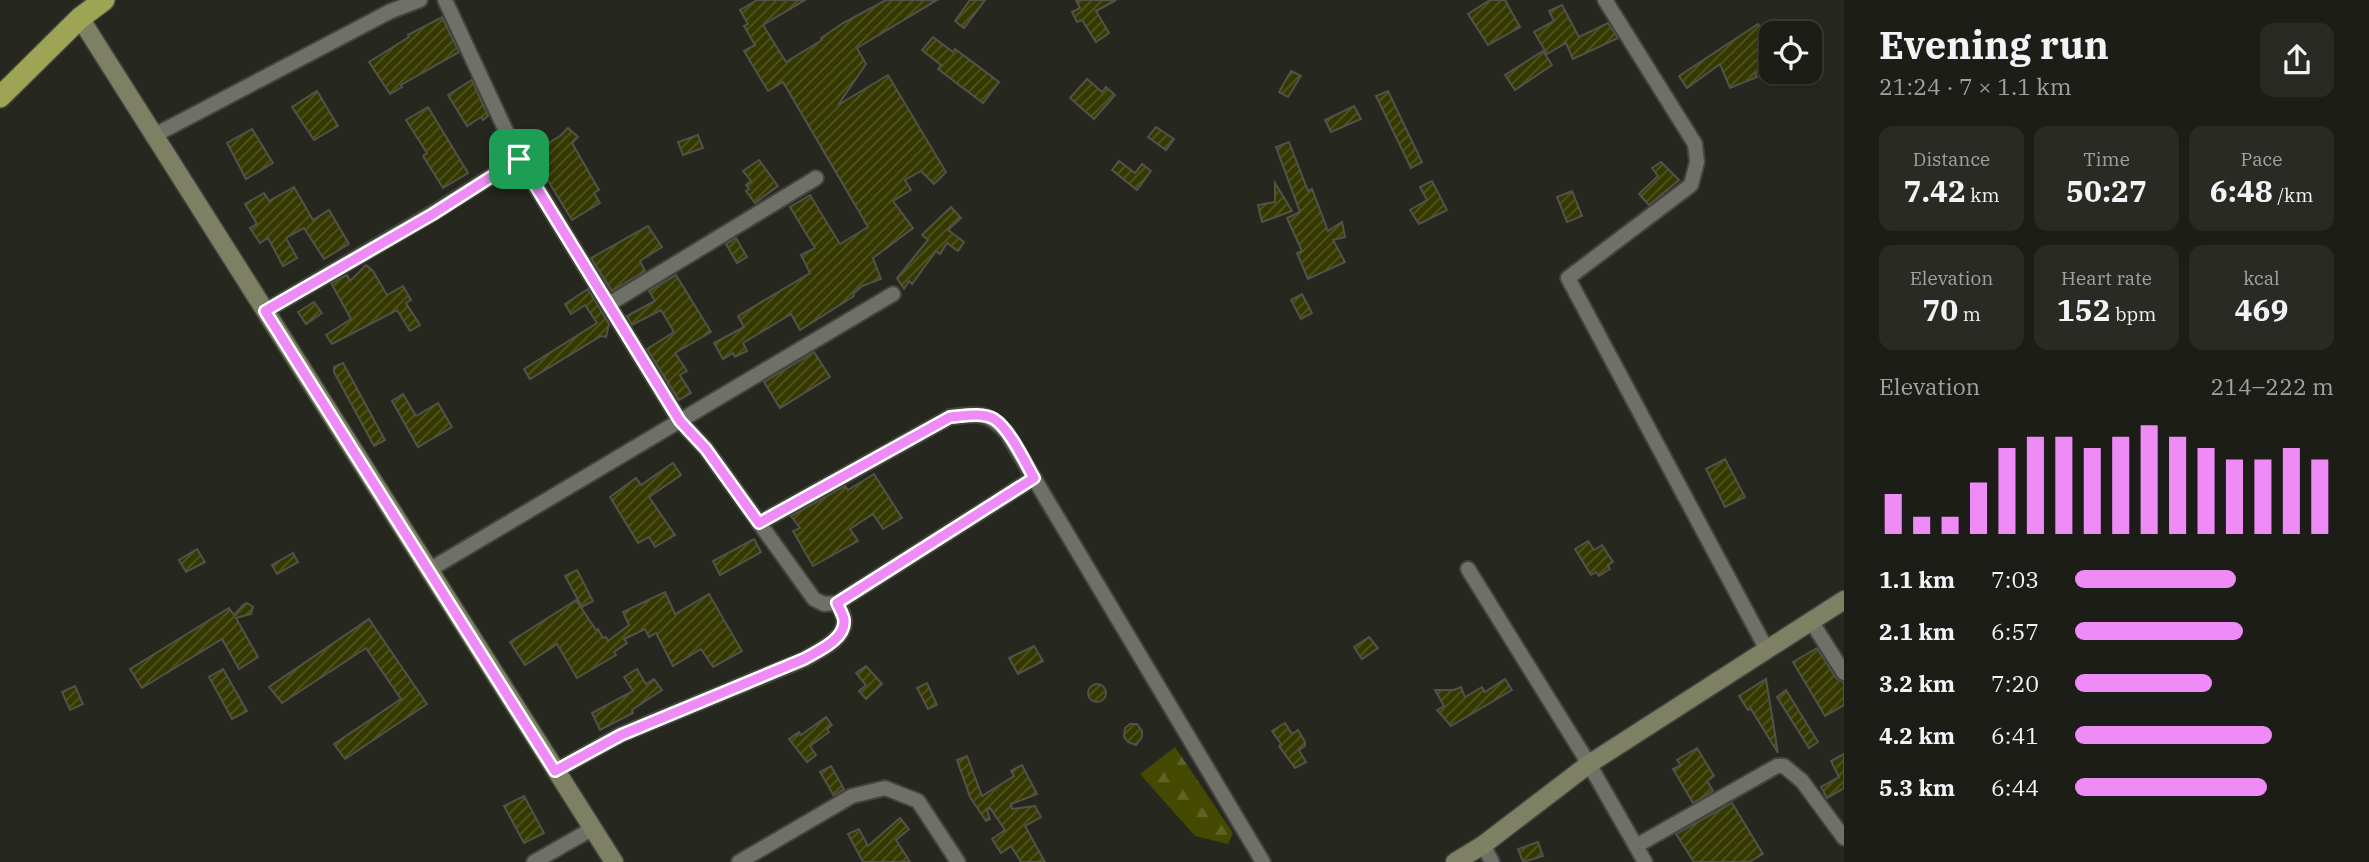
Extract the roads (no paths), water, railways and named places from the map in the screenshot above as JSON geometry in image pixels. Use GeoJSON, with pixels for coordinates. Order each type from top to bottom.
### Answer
{"type":"FeatureCollection","features":[{"type":"Feature","properties":{"kind":"highway"},"geometry":{"type":"LineString","coordinates":[[0,97],[80,19],[104,0]]}},
{"type":"Feature","properties":{"kind":"street"},"geometry":{"type":"LineString","coordinates":[[153,136],[391,11],[420,0]]}},
{"type":"Feature","properties":{"kind":"street"},"geometry":{"type":"LineString","coordinates":[[444,0],[519,159],[680,421],[706,449],[814,599],[824,604],[837,603],[1034,478]]}},
{"type":"Feature","properties":{"kind":"street"},"geometry":{"type":"LineString","coordinates":[[1605,0],[1695,144],[1697,162],[1691,185],[1568,278],[1767,650]]}},
{"type":"Feature","properties":{"kind":"street"},"geometry":{"type":"LineString","coordinates":[[80,19],[614,862]]}},
{"type":"Feature","properties":{"kind":"street"},"geometry":{"type":"LineString","coordinates":[[265,311],[433,214],[519,159]]}},
{"type":"Feature","properties":{"kind":"street"},"geometry":{"type":"LineString","coordinates":[[609,304],[816,178]]}},
{"type":"Feature","properties":{"kind":"street"},"geometry":{"type":"LineString","coordinates":[[429,570],[893,294]]}},
{"type":"Feature","properties":{"kind":"street"},"geometry":{"type":"LineString","coordinates":[[759,523],[950,417],[974,415],[993,418],[1007,433],[1263,862]]}},
{"type":"Feature","properties":{"kind":"street"},"geometry":{"type":"LineString","coordinates":[[1468,569],[1589,764],[1645,862]]}},
{"type":"Feature","properties":{"kind":"street"},"geometry":{"type":"LineString","coordinates":[[1455,862],[1483,845],[1589,764],[1844,600]]}},
{"type":"Feature","properties":{"kind":"street"},"geometry":{"type":"LineString","coordinates":[[555,771],[621,735],[804,659],[830,643],[843,631],[844,619],[837,603]]}},
{"type":"Feature","properties":{"kind":"street"},"geometry":{"type":"LineString","coordinates":[[1811,621],[1844,673]]}},
{"type":"Feature","properties":{"kind":"street"},"geometry":{"type":"LineString","coordinates":[[1636,846],[1777,766],[1784,766],[1801,781],[1844,838]]}},
{"type":"Feature","properties":{"kind":"street"},"geometry":{"type":"LineString","coordinates":[[739,862],[852,796],[885,788],[918,801],[958,862]]}},
{"type":"Feature","properties":{"kind":"street"},"geometry":{"type":"LineString","coordinates":[[534,862],[592,828]]}},
{"type":"Feature","properties":{"kind":"street"},"geometry":{"type":"LineString","coordinates":[[1483,845],[1492,862]]}}]}
